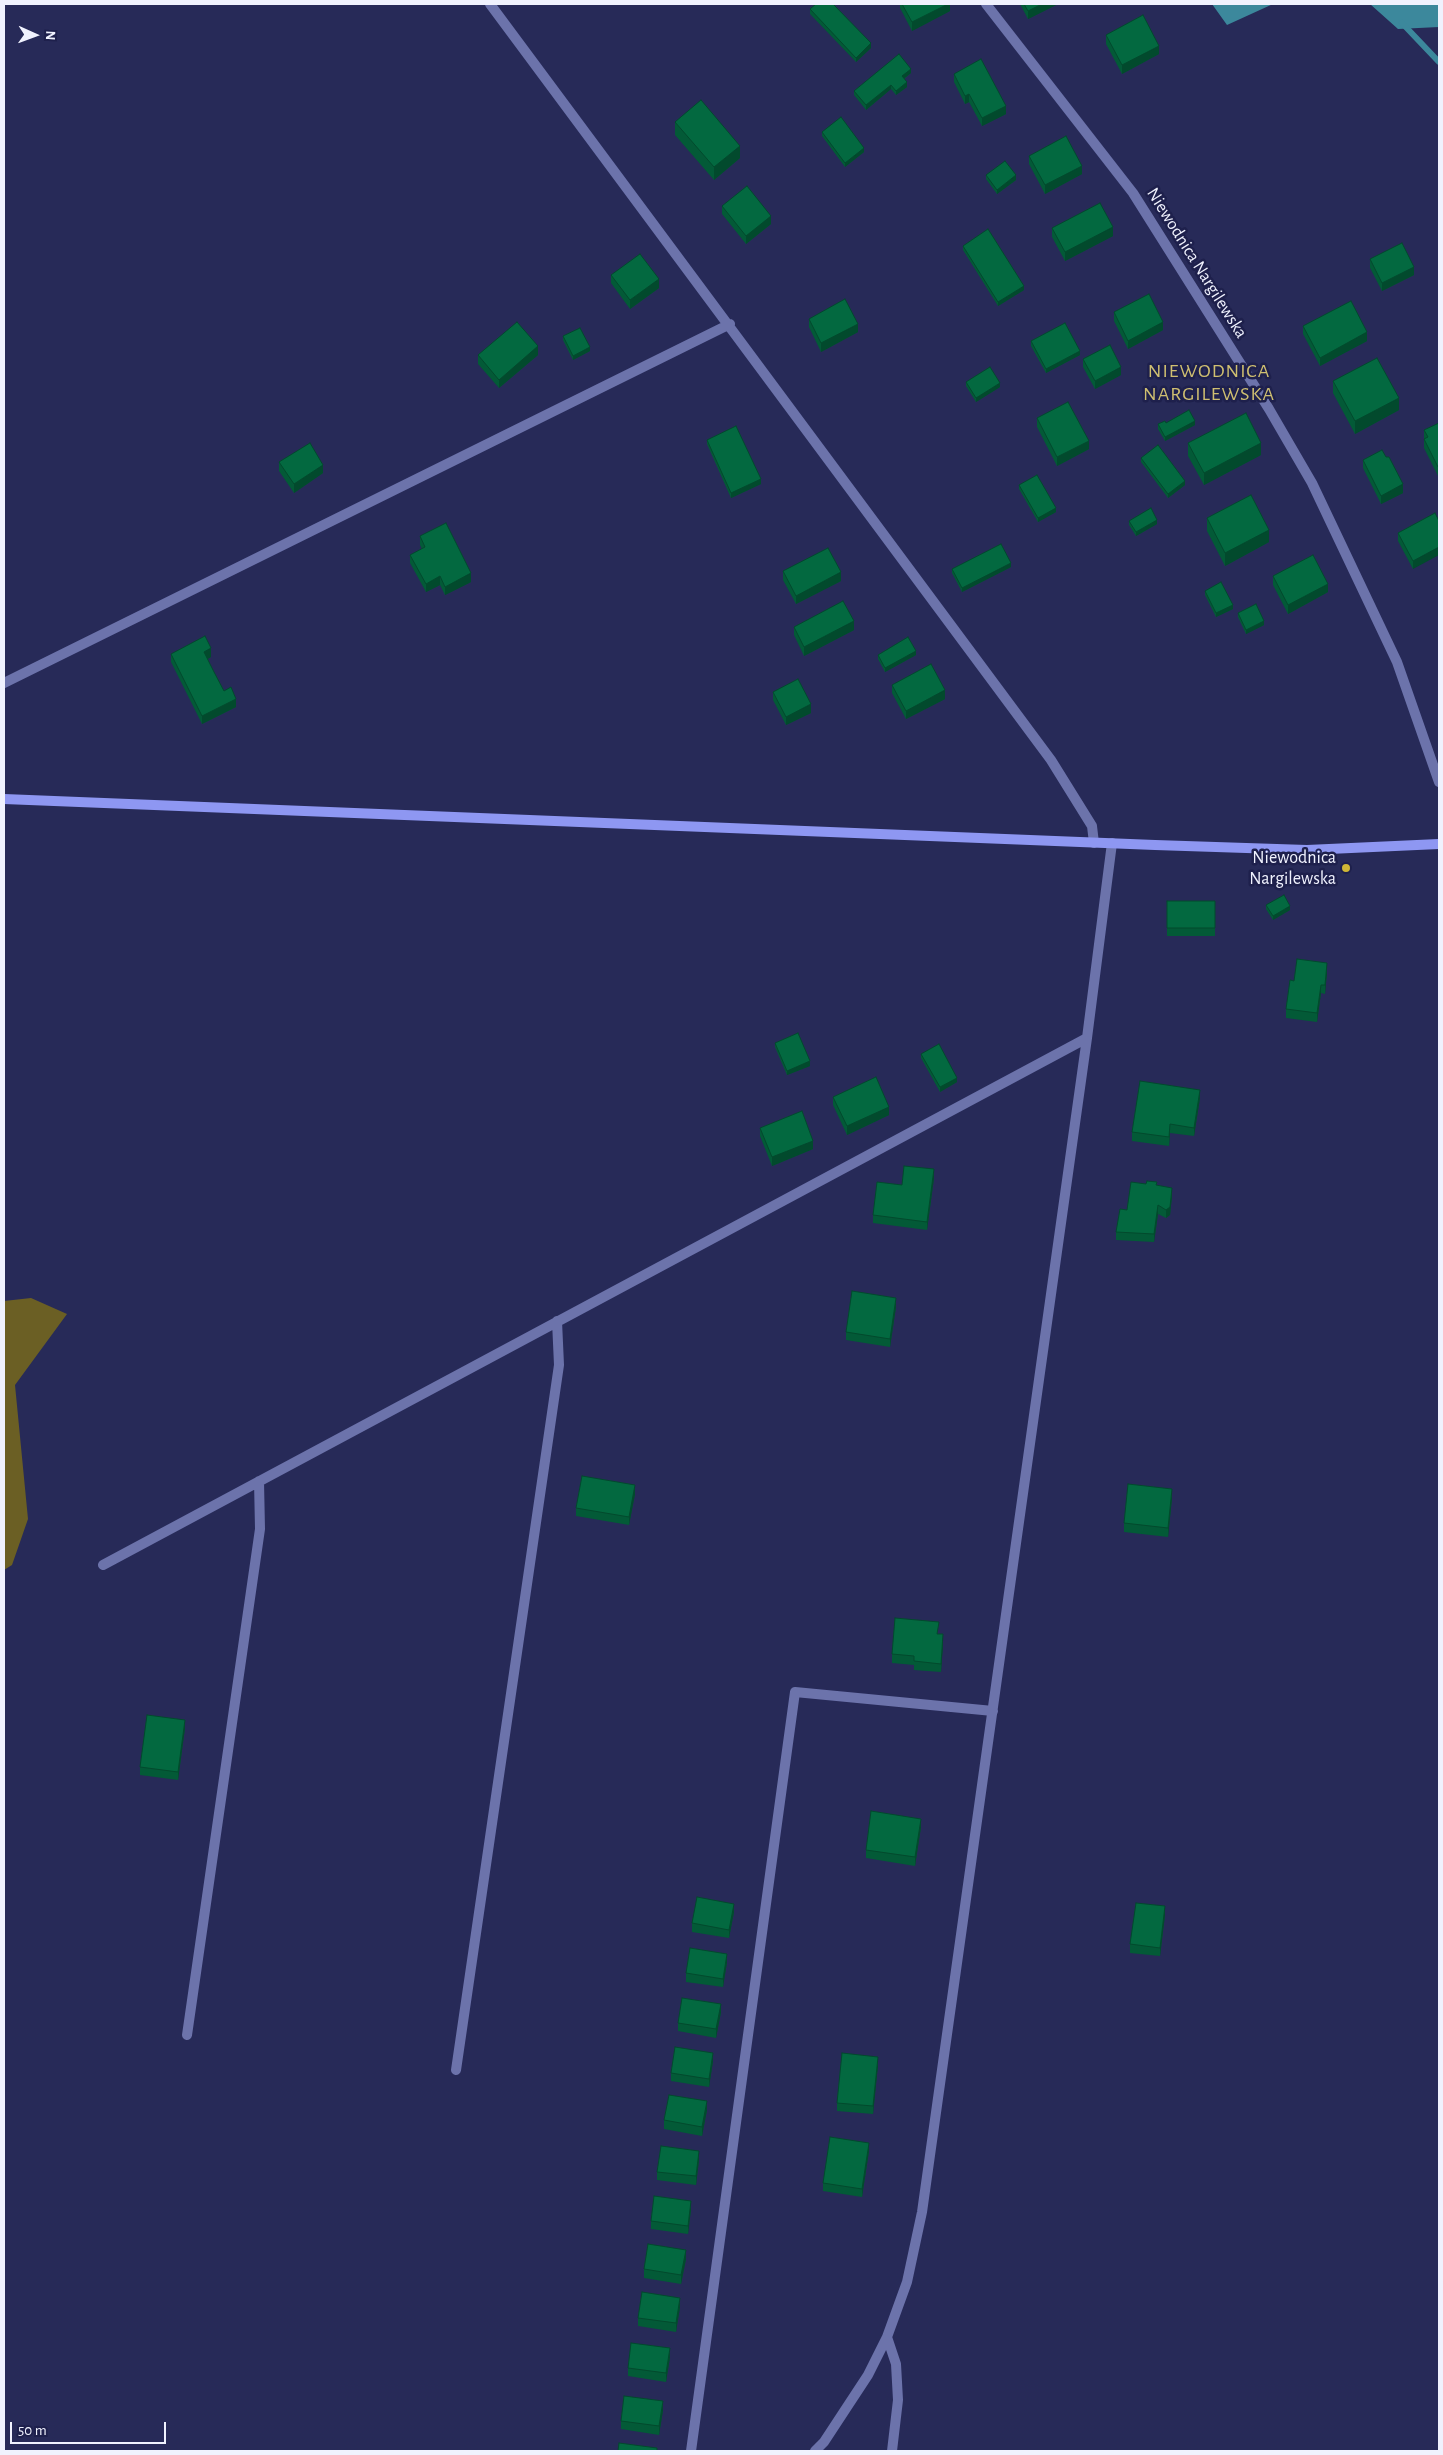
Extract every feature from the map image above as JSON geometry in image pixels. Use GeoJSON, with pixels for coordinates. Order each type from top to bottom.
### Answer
{"type":"FeatureCollection","features":[{"type":"Feature","properties":{"kind":"street"},"geometry":{"type":"LineString","coordinates":[[490,4],[730,324],[1052,760],[1092,826],[1094,843]]}},
{"type":"Feature","properties":{"kind":"street","name":"Niewodnica Nargilewska"},"geometry":{"type":"LineString","coordinates":[[986,4],[1133,193],[1269,409],[1312,483],[1398,662],[1439,782]]}},
{"type":"Feature","properties":{"kind":"street"},"geometry":{"type":"LineString","coordinates":[[4,683],[730,324]]}},
{"type":"Feature","properties":{"kind":"street"},"geometry":{"type":"LineString","coordinates":[[4,799],[1112,844],[1307,850],[1439,844]]}},
{"type":"Feature","properties":{"kind":"street"},"geometry":{"type":"LineString","coordinates":[[815,2451],[824,2442],[868,2375],[887,2337],[908,2282],[922,2212],[1087,1038],[1112,844]]}},
{"type":"Feature","properties":{"kind":"street"},"geometry":{"type":"LineString","coordinates":[[103,1565],[1087,1038]]}},
{"type":"Feature","properties":{"kind":"street"},"geometry":{"type":"LineString","coordinates":[[456,2070],[559,1365],[557,1321]]}},
{"type":"Feature","properties":{"kind":"street"},"geometry":{"type":"LineString","coordinates":[[187,2035],[260,1529],[259,1481]]}},
{"type":"Feature","properties":{"kind":"street"},"geometry":{"type":"LineString","coordinates":[[691,2451],[796,1692],[992,1711]]}},
{"type":"Feature","properties":{"kind":"street"},"geometry":{"type":"LineString","coordinates":[[887,2337],[896,2364],[898,2400],[892,2451]]}},
{"type":"Feature","properties":{"kind":"shaded area"},"geometry":{"type":"Polygon","coordinates":[[[31,1298],[67,1314],[15,1385],[28,1519],[12,1565],[4,1570],[4,1301],[31,1298]]]}},
{"type":"Feature","properties":{"kind":"water"},"geometry":{"type":"Polygon","coordinates":[[[1212,4],[1273,4],[1227,25],[1212,4]]]}},
{"type":"Feature","properties":{"kind":"water"},"geometry":{"type":"Polygon","coordinates":[[[1370,4],[1439,4],[1439,27],[1398,29],[1370,4]]]}},
{"type":"Feature","properties":{"kind":"building"},"geometry":{"type":"Polygon","coordinates":[[[816,4],[833,4],[871,43],[856,58],[810,9],[816,4]]]}},
{"type":"Feature","properties":{"kind":"building"},"geometry":{"type":"Polygon","coordinates":[[[902,4],[948,4],[912,22],[902,4]]]}},
{"type":"Feature","properties":{"kind":"building"},"geometry":{"type":"Polygon","coordinates":[[[1024,4],[1042,4],[1028,11],[1024,4]]]}},
{"type":"Feature","properties":{"kind":"building"},"geometry":{"type":"Polygon","coordinates":[[[1143,15],[1159,46],[1122,65],[1106,35],[1143,15]]]}},
{"type":"Feature","properties":{"kind":"building"},"geometry":{"type":"Polygon","coordinates":[[[899,54],[911,69],[902,76],[907,82],[896,91],[891,85],[866,105],[854,91],[899,54]]]}},
{"type":"Feature","properties":{"kind":"building"},"geometry":{"type":"Polygon","coordinates":[[[981,59],[1006,106],[982,118],[969,94],[965,96],[954,74],[981,59]]]}},
{"type":"Feature","properties":{"kind":"building"},"geometry":{"type":"Polygon","coordinates":[[[701,100],[740,146],[714,167],[675,122],[701,100]]]}},
{"type":"Feature","properties":{"kind":"building"},"geometry":{"type":"Polygon","coordinates":[[[841,117],[864,148],[845,163],[822,132],[841,117]]]}},
{"type":"Feature","properties":{"kind":"building"},"geometry":{"type":"Polygon","coordinates":[[[1066,136],[1082,166],[1045,185],[1029,156],[1066,136]]]}},
{"type":"Feature","properties":{"kind":"building"},"geometry":{"type":"Polygon","coordinates":[[[1005,161],[1016,175],[997,190],[986,175],[1005,161]]]}},
{"type":"Feature","properties":{"kind":"building"},"geometry":{"type":"Polygon","coordinates":[[[747,186],[771,216],[746,236],[722,206],[747,186]]]}},
{"type":"Feature","properties":{"kind":"building"},"geometry":{"type":"Polygon","coordinates":[[[1100,203],[1113,227],[1065,252],[1052,228],[1100,203]]]}},
{"type":"Feature","properties":{"kind":"building"},"geometry":{"type":"Polygon","coordinates":[[[988,229],[1024,286],[998,302],[963,246],[988,229]]]}},
{"type":"Feature","properties":{"kind":"building"},"geometry":{"type":"Polygon","coordinates":[[[1402,243],[1414,267],[1382,283],[1370,259],[1402,243]]]}},
{"type":"Feature","properties":{"kind":"building"},"geometry":{"type":"Polygon","coordinates":[[[640,254],[659,279],[630,300],[611,275],[640,254]]]}},
{"type":"Feature","properties":{"kind":"building"},"geometry":{"type":"Polygon","coordinates":[[[1149,294],[1163,322],[1128,341],[1114,312],[1149,294]]]}},
{"type":"Feature","properties":{"kind":"building"},"geometry":{"type":"Polygon","coordinates":[[[845,299],[858,324],[821,343],[809,319],[845,299]]]}},
{"type":"Feature","properties":{"kind":"building"},"geometry":{"type":"Polygon","coordinates":[[[1351,301],[1367,332],[1320,358],[1303,326],[1351,301]]]}},
{"type":"Feature","properties":{"kind":"building"},"geometry":{"type":"Polygon","coordinates":[[[517,322],[538,346],[499,380],[478,355],[517,322]]]}},
{"type":"Feature","properties":{"kind":"building"},"geometry":{"type":"Polygon","coordinates":[[[1065,323],[1080,351],[1046,369],[1031,341],[1065,323]]]}},
{"type":"Feature","properties":{"kind":"building"},"geometry":{"type":"Polygon","coordinates":[[[580,328],[590,347],[573,356],[563,336],[580,328]]]}},
{"type":"Feature","properties":{"kind":"building"},"geometry":{"type":"Polygon","coordinates":[[[1110,345],[1121,367],[1095,381],[1083,359],[1110,345]]]}},
{"type":"Feature","properties":{"kind":"building"},"geometry":{"type":"Polygon","coordinates":[[[1377,358],[1399,398],[1355,421],[1333,381],[1377,358]]]}},
{"type":"Feature","properties":{"kind":"building"},"geometry":{"type":"Polygon","coordinates":[[[990,367],[1000,383],[976,398],[966,382],[990,367]]]}},
{"type":"Feature","properties":{"kind":"building"},"geometry":{"type":"Polygon","coordinates":[[[1068,402],[1089,441],[1057,457],[1037,418],[1068,402]]]}},
{"type":"Feature","properties":{"kind":"building"},"geometry":{"type":"Polygon","coordinates":[[[1189,410],[1195,421],[1165,437],[1158,424],[1165,421],[1166,423],[1189,410]]]}},
{"type":"Feature","properties":{"kind":"building"},"geometry":{"type":"Polygon","coordinates":[[[1246,413],[1261,443],[1204,473],[1188,443],[1246,413]]]}},
{"type":"Feature","properties":{"kind":"building"},"geometry":{"type":"Polygon","coordinates":[[[1439,423],[1438,467],[1424,439],[1428,437],[1424,430],[1439,423]]]}},
{"type":"Feature","properties":{"kind":"building"},"geometry":{"type":"Polygon","coordinates":[[[736,426],[761,479],[731,493],[707,440],[736,426]]]}},
{"type":"Feature","properties":{"kind":"building"},"geometry":{"type":"Polygon","coordinates":[[[310,443],[323,465],[294,484],[279,462],[310,443]]]}},
{"type":"Feature","properties":{"kind":"building"},"geometry":{"type":"Polygon","coordinates":[[[1158,445],[1185,481],[1168,494],[1141,458],[1158,445]]]}},
{"type":"Feature","properties":{"kind":"building"},"geometry":{"type":"Polygon","coordinates":[[[1382,450],[1386,457],[1389,457],[1403,484],[1381,496],[1363,460],[1382,450]]]}},
{"type":"Feature","properties":{"kind":"building"},"geometry":{"type":"Polygon","coordinates":[[[1037,475],[1056,508],[1038,518],[1019,485],[1037,475]]]}},
{"type":"Feature","properties":{"kind":"building"},"geometry":{"type":"Polygon","coordinates":[[[1251,495],[1269,530],[1225,553],[1207,518],[1251,495]]]}},
{"type":"Feature","properties":{"kind":"building"},"geometry":{"type":"Polygon","coordinates":[[[1151,508],[1157,520],[1136,532],[1129,521],[1151,508]]]}},
{"type":"Feature","properties":{"kind":"building"},"geometry":{"type":"Polygon","coordinates":[[[1435,513],[1439,521],[1439,547],[1413,561],[1398,533],[1435,513]]]}},
{"type":"Feature","properties":{"kind":"building"},"geometry":{"type":"Polygon","coordinates":[[[446,523],[471,573],[445,587],[440,576],[426,584],[410,555],[425,547],[420,536],[446,523]]]}},
{"type":"Feature","properties":{"kind":"building"},"geometry":{"type":"Polygon","coordinates":[[[1001,544],[1011,563],[962,588],[952,569],[1001,544]]]}},
{"type":"Feature","properties":{"kind":"building"},"geometry":{"type":"Polygon","coordinates":[[[828,548],[841,572],[796,596],[783,571],[828,548]]]}},
{"type":"Feature","properties":{"kind":"building"},"geometry":{"type":"Polygon","coordinates":[[[1313,555],[1328,584],[1288,605],[1273,576],[1313,555]]]}},
{"type":"Feature","properties":{"kind":"building"},"geometry":{"type":"Polygon","coordinates":[[[1221,582],[1233,605],[1216,613],[1205,591],[1221,582]]]}},
{"type":"Feature","properties":{"kind":"building"},"geometry":{"type":"Polygon","coordinates":[[[843,601],[854,621],[804,647],[794,627],[843,601]]]}},
{"type":"Feature","properties":{"kind":"building"},"geometry":{"type":"Polygon","coordinates":[[[1256,604],[1264,621],[1246,630],[1238,613],[1256,604]]]}},
{"type":"Feature","properties":{"kind":"building"},"geometry":{"type":"Polygon","coordinates":[[[205,636],[211,648],[204,652],[224,691],[231,687],[236,699],[202,716],[171,654],[205,636]]]}},
{"type":"Feature","properties":{"kind":"building"},"geometry":{"type":"Polygon","coordinates":[[[908,637],[916,651],[885,668],[878,655],[908,637]]]}},
{"type":"Feature","properties":{"kind":"building"},"geometry":{"type":"Polygon","coordinates":[[[931,664],[945,690],[906,711],[892,685],[931,664]]]}},
{"type":"Feature","properties":{"kind":"building"},"geometry":{"type":"Polygon","coordinates":[[[798,679],[811,704],[786,717],[773,692],[798,679]]]}},
{"type":"Feature","properties":{"kind":"building"},"geometry":{"type":"Polygon","coordinates":[[[1284,895],[1290,906],[1273,916],[1266,905],[1284,895]]]}},
{"type":"Feature","properties":{"kind":"building"},"geometry":{"type":"Polygon","coordinates":[[[1167,901],[1215,901],[1215,928],[1167,928],[1167,901]]]}},
{"type":"Feature","properties":{"kind":"building"},"geometry":{"type":"Polygon","coordinates":[[[1297,959],[1327,963],[1325,985],[1321,985],[1317,1013],[1286,1009],[1290,980],[1294,981],[1297,959]]]}},
{"type":"Feature","properties":{"kind":"building"},"geometry":{"type":"Polygon","coordinates":[[[798,1033],[810,1061],[787,1071],[775,1043],[798,1033]]]}},
{"type":"Feature","properties":{"kind":"building"},"geometry":{"type":"Polygon","coordinates":[[[939,1044],[957,1078],[940,1087],[921,1054],[939,1044]]]}},
{"type":"Feature","properties":{"kind":"building"},"geometry":{"type":"Polygon","coordinates":[[[876,1077],[889,1107],[847,1126],[833,1097],[876,1077]]]}},
{"type":"Feature","properties":{"kind":"building"},"geometry":{"type":"Polygon","coordinates":[[[1140,1081],[1200,1090],[1194,1128],[1170,1124],[1169,1137],[1132,1132],[1140,1081]]]}},
{"type":"Feature","properties":{"kind":"building"},"geometry":{"type":"Polygon","coordinates":[[[802,1111],[813,1141],[772,1157],[760,1128],[802,1111]]]}},
{"type":"Feature","properties":{"kind":"building"},"geometry":{"type":"Polygon","coordinates":[[[904,1166],[934,1169],[927,1222],[873,1215],[877,1182],[902,1185],[904,1166]]]}},
{"type":"Feature","properties":{"kind":"building"},"geometry":{"type":"Polygon","coordinates":[[[1147,1181],[1157,1182],[1156,1185],[1172,1188],[1170,1207],[1166,1210],[1158,1205],[1154,1234],[1116,1232],[1120,1209],[1127,1210],[1131,1182],[1146,1184],[1147,1181]]]}},
{"type":"Feature","properties":{"kind":"building"},"geometry":{"type":"Polygon","coordinates":[[[852,1291],[896,1298],[890,1339],[846,1332],[852,1291]]]}},
{"type":"Feature","properties":{"kind":"building"},"geometry":{"type":"Polygon","coordinates":[[[582,1476],[635,1485],[629,1517],[576,1508],[582,1476]]]}},
{"type":"Feature","properties":{"kind":"building"},"geometry":{"type":"Polygon","coordinates":[[[1128,1484],[1172,1489],[1168,1528],[1124,1523],[1128,1484]]]}},
{"type":"Feature","properties":{"kind":"building"},"geometry":{"type":"Polygon","coordinates":[[[895,1618],[939,1622],[937,1634],[943,1634],[941,1664],[914,1661],[914,1656],[892,1654],[895,1618]]]}},
{"type":"Feature","properties":{"kind":"building"},"geometry":{"type":"Polygon","coordinates":[[[147,1715],[185,1720],[178,1772],[140,1767],[147,1715]]]}},
{"type":"Feature","properties":{"kind":"building"},"geometry":{"type":"Polygon","coordinates":[[[871,1811],[921,1819],[915,1857],[866,1850],[871,1811]]]}},
{"type":"Feature","properties":{"kind":"building"},"geometry":{"type":"Polygon","coordinates":[[[697,1897],[734,1904],[729,1930],[692,1923],[697,1897]]]}},
{"type":"Feature","properties":{"kind":"building"},"geometry":{"type":"Polygon","coordinates":[[[1136,1903],[1165,1906],[1160,1948],[1130,1944],[1136,1903]]]}},
{"type":"Feature","properties":{"kind":"building"},"geometry":{"type":"Polygon","coordinates":[[[690,1948],[727,1954],[723,1979],[686,1973],[690,1948]]]}},
{"type":"Feature","properties":{"kind":"building"},"geometry":{"type":"Polygon","coordinates":[[[682,1998],[721,2004],[716,2029],[678,2023],[682,1998]]]}},
{"type":"Feature","properties":{"kind":"building"},"geometry":{"type":"Polygon","coordinates":[[[675,2047],[713,2053],[709,2079],[671,2073],[675,2047]]]}},
{"type":"Feature","properties":{"kind":"building"},"geometry":{"type":"Polygon","coordinates":[[[842,2053],[878,2057],[873,2106],[837,2103],[842,2053]]]}},
{"type":"Feature","properties":{"kind":"building"},"geometry":{"type":"Polygon","coordinates":[[[669,2095],[707,2101],[702,2127],[664,2120],[669,2095]]]}},
{"type":"Feature","properties":{"kind":"building"},"geometry":{"type":"Polygon","coordinates":[[[830,2137],[869,2143],[862,2189],[823,2183],[830,2137]]]}},
{"type":"Feature","properties":{"kind":"building"},"geometry":{"type":"Polygon","coordinates":[[[661,2146],[699,2151],[696,2176],[657,2172],[661,2146]]]}},
{"type":"Feature","properties":{"kind":"building"},"geometry":{"type":"Polygon","coordinates":[[[654,2196],[691,2201],[688,2226],[651,2221],[654,2196]]]}},
{"type":"Feature","properties":{"kind":"building"},"geometry":{"type":"Polygon","coordinates":[[[648,2244],[686,2250],[681,2275],[644,2269],[648,2244]]]}},
{"type":"Feature","properties":{"kind":"building"},"geometry":{"type":"Polygon","coordinates":[[[642,2292],[680,2298],[676,2323],[638,2318],[642,2292]]]}},
{"type":"Feature","properties":{"kind":"building"},"geometry":{"type":"Polygon","coordinates":[[[631,2343],[670,2348],[666,2373],[628,2368],[631,2343]]]}},
{"type":"Feature","properties":{"kind":"building"},"geometry":{"type":"Polygon","coordinates":[[[624,2396],[663,2401],[659,2426],[621,2421],[624,2396]]]}},
{"type":"Feature","properties":{"kind":"building"},"geometry":{"type":"Polygon","coordinates":[[[619,2443],[657,2448],[657,2451],[618,2451],[619,2443]]]}},
{"type":"Feature","properties":{"kind":"waterway"},"geometry":{"type":"LineString","coordinates":[[1402,23],[1439,62]]}},
{"type":"Feature","properties":{"kind":"place","name":"Niewodnica Nargilewska"},"geometry":{"type":"Point","coordinates":[1346,868]}},
{"type":"Feature","properties":{"kind":"district","name":"NIEWODNICA NARGILEWSKA"},"geometry":{"type":"Point","coordinates":[1209,382]}}]}
